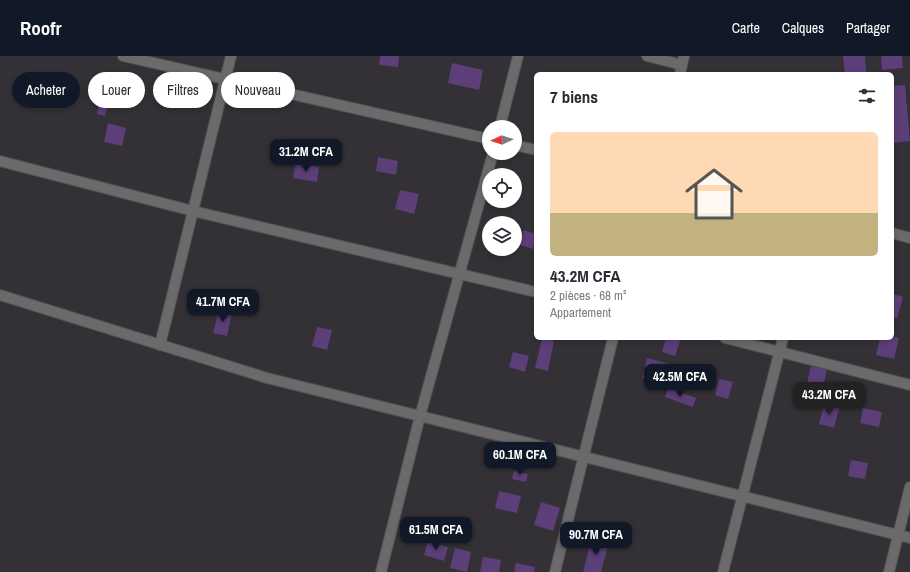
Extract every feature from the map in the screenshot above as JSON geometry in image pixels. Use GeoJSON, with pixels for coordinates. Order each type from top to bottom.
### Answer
{"type":"FeatureCollection","features":[{"type":"Feature","properties":{"kind":"street"},"geometry":{"type":"LineString","coordinates":[[123,56],[221,78]]}},
{"type":"Feature","properties":{"kind":"street"},"geometry":{"type":"LineString","coordinates":[[227,72],[231,56]]}},
{"type":"Feature","properties":{"kind":"street"},"geometry":{"type":"LineString","coordinates":[[502,120],[518,56]]}},
{"type":"Feature","properties":{"kind":"street"},"geometry":{"type":"LineString","coordinates":[[647,56],[682,65]]}},
{"type":"Feature","properties":{"kind":"street"},"geometry":{"type":"LineString","coordinates":[[295,95],[482,137]]}},
{"type":"Feature","properties":{"kind":"street"},"geometry":{"type":"LineString","coordinates":[[160,345],[221,96]]}},
{"type":"Feature","properties":{"kind":"street"},"geometry":{"type":"LineString","coordinates":[[522,147],[534,150]]}},
{"type":"Feature","properties":{"kind":"street"},"geometry":{"type":"LineString","coordinates":[[382,572],[420,416],[491,160]]}},
{"type":"Feature","properties":{"kind":"street"},"geometry":{"type":"LineString","coordinates":[[0,161],[193,211],[534,292]]}},
{"type":"Feature","properties":{"kind":"street"},"geometry":{"type":"LineString","coordinates":[[894,234],[910,238]]}},
{"type":"Feature","properties":{"kind":"street"},"geometry":{"type":"LineString","coordinates":[[0,295],[267,378],[910,538]]}},
{"type":"Feature","properties":{"kind":"street"},"geometry":{"type":"LineString","coordinates":[[555,572],[613,340]]}},
{"type":"Feature","properties":{"kind":"street"},"geometry":{"type":"LineString","coordinates":[[733,340],[910,385]]}},
{"type":"Feature","properties":{"kind":"street"},"geometry":{"type":"LineString","coordinates":[[723,572],[783,340]]}},
{"type":"Feature","properties":{"kind":"street"},"geometry":{"type":"LineString","coordinates":[[889,572],[910,487]]}},
{"type":"Feature","properties":{"kind":"building"},"geometry":{"type":"Polygon","coordinates":[[[380,56],[399,56],[398,67],[379,65],[380,56]]]}},
{"type":"Feature","properties":{"kind":"building"},"geometry":{"type":"Polygon","coordinates":[[[843,56],[865,56],[866,72],[845,72],[843,56]]]}},
{"type":"Feature","properties":{"kind":"building"},"geometry":{"type":"Polygon","coordinates":[[[881,56],[902,56],[903,68],[882,70],[881,56]]]}},
{"type":"Feature","properties":{"kind":"building"},"geometry":{"type":"Polygon","coordinates":[[[452,63],[483,70],[479,90],[448,83],[452,63]]]}},
{"type":"Feature","properties":{"kind":"building"},"geometry":{"type":"Polygon","coordinates":[[[905,85],[910,141],[894,143],[894,86],[905,85]]]}},
{"type":"Feature","properties":{"kind":"building"},"geometry":{"type":"Polygon","coordinates":[[[98,108],[107,108],[105,116],[97,114],[98,108]]]}},
{"type":"Feature","properties":{"kind":"building"},"geometry":{"type":"Polygon","coordinates":[[[108,123],[126,128],[122,146],[104,142],[108,123]]]}},
{"type":"Feature","properties":{"kind":"building"},"geometry":{"type":"Polygon","coordinates":[[[284,138],[297,142],[292,159],[279,155],[284,138]]]}},
{"type":"Feature","properties":{"kind":"building"},"geometry":{"type":"Polygon","coordinates":[[[378,157],[398,161],[396,175],[376,171],[378,157]]]}},
{"type":"Feature","properties":{"kind":"building"},"geometry":{"type":"Polygon","coordinates":[[[296,163],[319,167],[317,182],[293,178],[296,163]]]}},
{"type":"Feature","properties":{"kind":"building"},"geometry":{"type":"Polygon","coordinates":[[[400,190],[419,194],[414,214],[395,209],[400,190]]]}},
{"type":"Feature","properties":{"kind":"building"},"geometry":{"type":"Polygon","coordinates":[[[524,230],[534,233],[533,249],[522,246],[524,230]]]}},
{"type":"Feature","properties":{"kind":"building"},"geometry":{"type":"Polygon","coordinates":[[[894,294],[903,297],[897,318],[894,317],[894,294]]]}},
{"type":"Feature","properties":{"kind":"building"},"geometry":{"type":"Polygon","coordinates":[[[219,309],[232,312],[227,336],[213,333],[219,309]]]}},
{"type":"Feature","properties":{"kind":"building"},"geometry":{"type":"Polygon","coordinates":[[[317,327],[332,330],[327,350],[312,346],[317,327]]]}},
{"type":"Feature","properties":{"kind":"building"},"geometry":{"type":"Polygon","coordinates":[[[894,337],[899,338],[894,359],[876,355],[880,340],[894,340],[894,337]]]}},
{"type":"Feature","properties":{"kind":"building"},"geometry":{"type":"Polygon","coordinates":[[[542,340],[554,341],[548,371],[535,368],[542,340]]]}},
{"type":"Feature","properties":{"kind":"building"},"geometry":{"type":"Polygon","coordinates":[[[665,340],[680,340],[675,356],[662,352],[665,340]]]}},
{"type":"Feature","properties":{"kind":"building"},"geometry":{"type":"Polygon","coordinates":[[[513,352],[529,356],[525,372],[509,367],[513,352]]]}},
{"type":"Feature","properties":{"kind":"building"},"geometry":{"type":"Polygon","coordinates":[[[647,358],[670,364],[665,384],[642,378],[647,358]]]}},
{"type":"Feature","properties":{"kind":"building"},"geometry":{"type":"Polygon","coordinates":[[[811,366],[827,370],[823,387],[807,383],[811,366]]]}},
{"type":"Feature","properties":{"kind":"building"},"geometry":{"type":"Polygon","coordinates":[[[719,379],[733,382],[728,399],[715,395],[719,379]]]}},
{"type":"Feature","properties":{"kind":"building"},"geometry":{"type":"Polygon","coordinates":[[[668,388],[696,398],[693,407],[665,397],[668,388]]]}},
{"type":"Feature","properties":{"kind":"building"},"geometry":{"type":"Polygon","coordinates":[[[824,405],[839,408],[834,428],[819,424],[824,405]]]}},
{"type":"Feature","properties":{"kind":"building"},"geometry":{"type":"Polygon","coordinates":[[[863,408],[882,412],[879,427],[860,423],[863,408]]]}},
{"type":"Feature","properties":{"kind":"building"},"geometry":{"type":"Polygon","coordinates":[[[851,460],[868,463],[865,479],[848,476],[851,460]]]}},
{"type":"Feature","properties":{"kind":"building"},"geometry":{"type":"Polygon","coordinates":[[[514,471],[528,474],[526,482],[512,479],[514,471]]]}},
{"type":"Feature","properties":{"kind":"building"},"geometry":{"type":"Polygon","coordinates":[[[499,491],[521,496],[517,513],[495,508],[499,491]]]}},
{"type":"Feature","properties":{"kind":"building"},"geometry":{"type":"Polygon","coordinates":[[[541,502],[560,508],[553,531],[534,525],[541,502]]]}},
{"type":"Feature","properties":{"kind":"building"},"geometry":{"type":"Polygon","coordinates":[[[603,522],[624,526],[620,542],[600,537],[603,522]]]}},
{"type":"Feature","properties":{"kind":"building"},"geometry":{"type":"Polygon","coordinates":[[[592,538],[609,542],[601,572],[583,572],[592,538]]]}},
{"type":"Feature","properties":{"kind":"building"},"geometry":{"type":"Polygon","coordinates":[[[428,541],[448,547],[444,561],[424,555],[428,541]]]}},
{"type":"Feature","properties":{"kind":"building"},"geometry":{"type":"Polygon","coordinates":[[[455,548],[471,552],[467,572],[450,568],[455,548]]]}},
{"type":"Feature","properties":{"kind":"building"},"geometry":{"type":"Polygon","coordinates":[[[483,557],[501,560],[499,572],[480,572],[483,557]]]}},
{"type":"Feature","properties":{"kind":"building"},"geometry":{"type":"Polygon","coordinates":[[[516,563],[535,567],[534,572],[514,572],[516,563]]]}}]}
